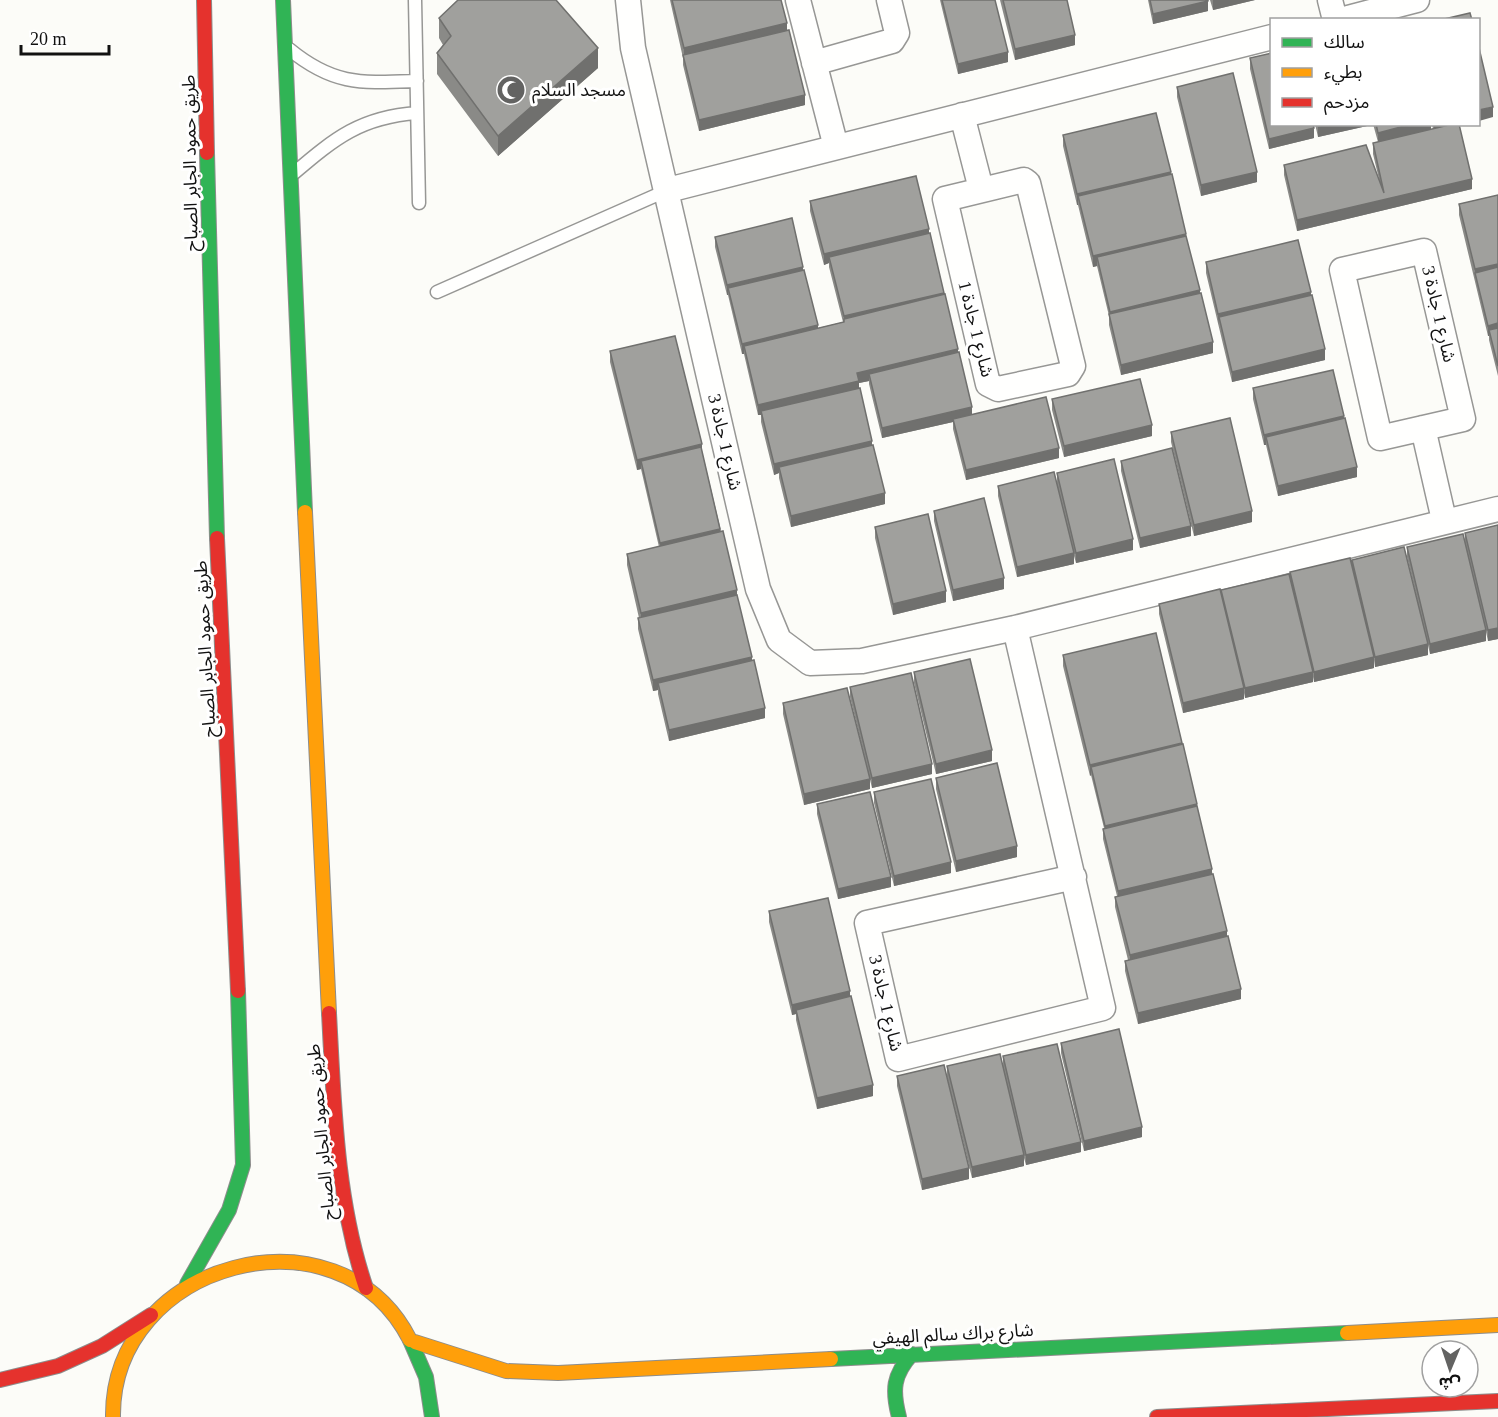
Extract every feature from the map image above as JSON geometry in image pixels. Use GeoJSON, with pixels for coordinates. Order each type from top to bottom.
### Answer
{"type":"FeatureCollection","features":[{"type":"Feature","properties":{"kind":"main road","name":"طريق حمود الجابر الصباح"},"geometry":{"type":"LineString","coordinates":[[187,1284],[229,1210],[243,1165],[241,1049],[215,494],[204,0]]}},
{"type":"Feature","properties":{"kind":"main road","name":"طريق حمود الجابر الصباح"},"geometry":{"type":"LineString","coordinates":[[283,0],[318,832],[334,1108],[345,1213],[352,1247],[366,1288]]}},
{"type":"Feature","properties":{"kind":"main road"},"geometry":{"type":"LineString","coordinates":[[0,1380],[58,1366],[102,1346],[151,1314],[187,1284],[230,1264],[277,1259],[324,1267],[366,1288],[393,1312],[415,1342],[433,1399],[432,1417]]}},
{"type":"Feature","properties":{"kind":"main road"},"geometry":{"type":"LineString","coordinates":[[113,1417],[112,1404],[125,1357],[151,1314]]}},
{"type":"Feature","properties":{"kind":"main road","name":"شارع براك سالم الهيفي"},"geometry":{"type":"LineString","coordinates":[[415,1342],[506,1371],[558,1373],[1498,1325]]}},
{"type":"Feature","properties":{"kind":"main road"},"geometry":{"type":"LineString","coordinates":[[899,1417],[894,1398],[893,1379],[899,1368],[912,1354]]}},
{"type":"Feature","properties":{"kind":"main road"},"geometry":{"type":"LineString","coordinates":[[1157,1417],[1498,1401]]}},
{"type":"Feature","properties":{"kind":"street","name":"شارع 1 جادة 3"},"geometry":{"type":"LineString","coordinates":[[628,0],[633,48],[668,190],[758,590],[779,640],[810,663],[862,661],[1015,628],[1444,520],[1498,509]]}},
{"type":"Feature","properties":{"kind":"street"},"geometry":{"type":"LineString","coordinates":[[798,0],[836,147]]}},
{"type":"Feature","properties":{"kind":"street"},"geometry":{"type":"LineString","coordinates":[[814,63],[892,41],[897,33],[889,0]]}},
{"type":"Feature","properties":{"kind":"street"},"geometry":{"type":"LineString","coordinates":[[1330,0],[1334,18]]}},
{"type":"Feature","properties":{"kind":"street"},"geometry":{"type":"LineString","coordinates":[[1348,18],[1417,0]]}},
{"type":"Feature","properties":{"kind":"street"},"geometry":{"type":"LineString","coordinates":[[668,190],[1270,38]]}},
{"type":"Feature","properties":{"kind":"street"},"geometry":{"type":"LineString","coordinates":[[962,115],[981,189]]}},
{"type":"Feature","properties":{"kind":"street","name":"شارع 1 جادة 1"},"geometry":{"type":"LineString","coordinates":[[1027,181],[1072,362],[1068,374],[998,390],[988,384],[945,200],[947,197],[981,189],[1027,181]]}},
{"type":"Feature","properties":{"kind":"street","name":"شارع 1 جادة 3"},"geometry":{"type":"LineString","coordinates":[[1424,251],[1463,419],[1423,428],[1380,438],[1342,270],[1424,251]]}},
{"type":"Feature","properties":{"kind":"street"},"geometry":{"type":"LineString","coordinates":[[1423,428],[1444,520]]}},
{"type":"Feature","properties":{"kind":"street","name":"شارع 1 جادة 3"},"geometry":{"type":"LineString","coordinates":[[1015,628],[1074,877],[1103,1008],[898,1059],[867,923],[1074,877]]}},
{"type":"Feature","properties":{"kind":"lane"},"geometry":{"type":"LineString","coordinates":[[414,0],[419,203]]}},
{"type":"Feature","properties":{"kind":"lane"},"geometry":{"type":"LineString","coordinates":[[285,46],[316,70],[344,81],[357,83],[417,81]]}},
{"type":"Feature","properties":{"kind":"lane"},"geometry":{"type":"LineString","coordinates":[[291,176],[326,146],[356,126],[391,115],[417,113]]}},
{"type":"Feature","properties":{"kind":"lane"},"geometry":{"type":"LineString","coordinates":[[437,292],[668,190]]}},
{"type":"Feature","properties":{"kind":"building","name":"مسجد السلام"},"geometry":{"type":"Polygon","coordinates":[[[458,0],[556,0],[598,48],[498,136],[437,53],[451,36],[439,18],[458,0]]]}},
{"type":"Feature","properties":{"kind":"building"},"geometry":{"type":"Polygon","coordinates":[[[672,0],[781,0],[787,23],[684,48],[672,0]]]}},
{"type":"Feature","properties":{"kind":"building"},"geometry":{"type":"Polygon","coordinates":[[[942,0],[995,0],[1008,52],[958,64],[942,0]]]}},
{"type":"Feature","properties":{"kind":"building"},"geometry":{"type":"Polygon","coordinates":[[[1003,0],[1067,0],[1075,35],[1015,49],[1003,0]]]}},
{"type":"Feature","properties":{"kind":"building"},"geometry":{"type":"Polygon","coordinates":[[[1150,0],[1208,0],[1208,1],[1153,14],[1150,0]]]}},
{"type":"Feature","properties":{"kind":"building"},"geometry":{"type":"Polygon","coordinates":[[[1470,13],[1471,18],[1449,18],[1470,13]]]}},
{"type":"Feature","properties":{"kind":"building"},"geometry":{"type":"Polygon","coordinates":[[[789,30],[805,95],[699,120],[683,55],[789,30]]]}},
{"type":"Feature","properties":{"kind":"building"},"geometry":{"type":"Polygon","coordinates":[[[1480,52],[1493,107],[1480,110],[1480,52]]]}},
{"type":"Feature","properties":{"kind":"building"},"geometry":{"type":"Polygon","coordinates":[[[1270,53],[1270,126],[1314,126],[1314,128],[1269,139],[1250,58],[1270,53]]]}},
{"type":"Feature","properties":{"kind":"building"},"geometry":{"type":"Polygon","coordinates":[[[1233,73],[1257,172],[1201,185],[1177,87],[1233,73]]]}},
{"type":"Feature","properties":{"kind":"building"},"geometry":{"type":"Polygon","coordinates":[[[1156,113],[1171,172],[1077,194],[1063,135],[1156,113]]]}},
{"type":"Feature","properties":{"kind":"building"},"geometry":{"type":"Polygon","coordinates":[[[1376,126],[1404,126],[1378,133],[1376,126]]]}},
{"type":"Feature","properties":{"kind":"building"},"geometry":{"type":"Polygon","coordinates":[[[1445,126],[1459,126],[1472,179],[1297,220],[1284,165],[1366,145],[1384,193],[1373,143],[1445,126]]]}},
{"type":"Feature","properties":{"kind":"building"},"geometry":{"type":"Polygon","coordinates":[[[1172,174],[1186,234],[1093,256],[1078,196],[1172,174]]]}},
{"type":"Feature","properties":{"kind":"building"},"geometry":{"type":"Polygon","coordinates":[[[916,176],[929,229],[824,254],[810,201],[916,176]]]}},
{"type":"Feature","properties":{"kind":"building"},"geometry":{"type":"Polygon","coordinates":[[[1498,195],[1498,264],[1475,269],[1459,204],[1498,195]]]}},
{"type":"Feature","properties":{"kind":"building"},"geometry":{"type":"Polygon","coordinates":[[[792,218],[803,267],[727,285],[715,237],[792,218]]]}},
{"type":"Feature","properties":{"kind":"building"},"geometry":{"type":"Polygon","coordinates":[[[930,233],[944,293],[844,316],[829,257],[930,233]]]}},
{"type":"Feature","properties":{"kind":"building"},"geometry":{"type":"Polygon","coordinates":[[[1186,236],[1200,290],[1110,312],[1097,257],[1186,236]]]}},
{"type":"Feature","properties":{"kind":"building"},"geometry":{"type":"Polygon","coordinates":[[[1298,240],[1311,292],[1218,314],[1206,262],[1298,240]]]}},
{"type":"Feature","properties":{"kind":"building"},"geometry":{"type":"Polygon","coordinates":[[[1498,267],[1498,323],[1488,326],[1475,273],[1498,267]]]}},
{"type":"Feature","properties":{"kind":"building"},"geometry":{"type":"Polygon","coordinates":[[[804,270],[818,325],[742,344],[728,288],[804,270]]]}},
{"type":"Feature","properties":{"kind":"building"},"geometry":{"type":"Polygon","coordinates":[[[1201,293],[1213,342],[1121,365],[1109,314],[1201,293]]]}},
{"type":"Feature","properties":{"kind":"building"},"geometry":{"type":"Polygon","coordinates":[[[945,294],[958,349],[857,373],[859,381],[758,405],[744,346],[844,322],[844,319],[945,294]]]}},
{"type":"Feature","properties":{"kind":"building"},"geometry":{"type":"Polygon","coordinates":[[[1312,295],[1325,349],[1232,372],[1219,317],[1312,295]]]}},
{"type":"Feature","properties":{"kind":"building"},"geometry":{"type":"Polygon","coordinates":[[[1498,328],[1498,366],[1489,330],[1498,328]]]}},
{"type":"Feature","properties":{"kind":"building"},"geometry":{"type":"Polygon","coordinates":[[[675,336],[702,444],[637,460],[610,351],[675,336]]]}},
{"type":"Feature","properties":{"kind":"building"},"geometry":{"type":"Polygon","coordinates":[[[959,352],[972,407],[882,428],[869,374],[959,352]]]}},
{"type":"Feature","properties":{"kind":"building"},"geometry":{"type":"Polygon","coordinates":[[[1333,370],[1344,416],[1264,435],[1253,388],[1333,370]]]}},
{"type":"Feature","properties":{"kind":"building"},"geometry":{"type":"Polygon","coordinates":[[[1140,379],[1152,425],[1064,446],[1052,399],[1140,379]]]}},
{"type":"Feature","properties":{"kind":"building"},"geometry":{"type":"Polygon","coordinates":[[[860,388],[872,441],[774,464],[761,411],[860,388]]]}},
{"type":"Feature","properties":{"kind":"building"},"geometry":{"type":"Polygon","coordinates":[[[1046,397],[1059,448],[966,470],[953,419],[1046,397]]]}},
{"type":"Feature","properties":{"kind":"building"},"geometry":{"type":"Polygon","coordinates":[[[1230,418],[1252,511],[1194,525],[1171,432],[1230,418]]]}},
{"type":"Feature","properties":{"kind":"building"},"geometry":{"type":"Polygon","coordinates":[[[1345,418],[1357,467],[1278,486],[1266,437],[1345,418]]]}},
{"type":"Feature","properties":{"kind":"building"},"geometry":{"type":"Polygon","coordinates":[[[873,445],[885,493],[791,516],[779,467],[873,445]]]}},
{"type":"Feature","properties":{"kind":"building"},"geometry":{"type":"Polygon","coordinates":[[[701,447],[720,529],[660,543],[641,461],[701,447]]]}},
{"type":"Feature","properties":{"kind":"building"},"geometry":{"type":"Polygon","coordinates":[[[1172,448],[1191,526],[1140,538],[1121,461],[1172,448]]]}},
{"type":"Feature","properties":{"kind":"building"},"geometry":{"type":"Polygon","coordinates":[[[1114,459],[1133,539],[1076,553],[1057,473],[1114,459]]]}},
{"type":"Feature","properties":{"kind":"building"},"geometry":{"type":"Polygon","coordinates":[[[1054,472],[1074,553],[1017,567],[998,486],[1054,472]]]}},
{"type":"Feature","properties":{"kind":"building"},"geometry":{"type":"Polygon","coordinates":[[[984,498],[1004,578],[953,590],[934,511],[984,498]]]}},
{"type":"Feature","properties":{"kind":"building"},"geometry":{"type":"Polygon","coordinates":[[[928,514],[946,591],[893,604],[875,527],[928,514]]]}},
{"type":"Feature","properties":{"kind":"building"},"geometry":{"type":"Polygon","coordinates":[[[1498,525],[1498,628],[1488,630],[1465,533],[1498,525]]]}},
{"type":"Feature","properties":{"kind":"building"},"geometry":{"type":"Polygon","coordinates":[[[723,531],[737,590],[641,613],[627,554],[723,531]]]}},
{"type":"Feature","properties":{"kind":"building"},"geometry":{"type":"Polygon","coordinates":[[[1463,534],[1486,630],[1430,644],[1407,547],[1463,534]]]}},
{"type":"Feature","properties":{"kind":"building"},"geometry":{"type":"Polygon","coordinates":[[[1404,547],[1428,644],[1375,657],[1352,560],[1404,547]]]}},
{"type":"Feature","properties":{"kind":"building"},"geometry":{"type":"Polygon","coordinates":[[[1350,558],[1374,657],[1314,672],[1290,572],[1350,558]]]}},
{"type":"Feature","properties":{"kind":"building"},"geometry":{"type":"Polygon","coordinates":[[[1289,574],[1313,672],[1245,688],[1221,590],[1289,574]]]}},
{"type":"Feature","properties":{"kind":"building"},"geometry":{"type":"Polygon","coordinates":[[[1220,589],[1244,688],[1183,703],[1159,604],[1220,589]]]}},
{"type":"Feature","properties":{"kind":"building"},"geometry":{"type":"Polygon","coordinates":[[[737,595],[752,657],[653,680],[638,618],[737,595]]]}},
{"type":"Feature","properties":{"kind":"building"},"geometry":{"type":"Polygon","coordinates":[[[1156,633],[1182,743],[1090,765],[1063,655],[1156,633]]]}},
{"type":"Feature","properties":{"kind":"building"},"geometry":{"type":"Polygon","coordinates":[[[970,659],[992,750],[936,764],[914,672],[970,659]]]}},
{"type":"Feature","properties":{"kind":"building"},"geometry":{"type":"Polygon","coordinates":[[[754,660],[765,708],[669,730],[658,683],[754,660]]]}},
{"type":"Feature","properties":{"kind":"building"},"geometry":{"type":"Polygon","coordinates":[[[911,673],[932,764],[872,778],[850,687],[911,673]]]}},
{"type":"Feature","properties":{"kind":"building"},"geometry":{"type":"Polygon","coordinates":[[[847,688],[870,779],[804,794],[783,703],[847,688]]]}},
{"type":"Feature","properties":{"kind":"building"},"geometry":{"type":"Polygon","coordinates":[[[1183,744],[1197,804],[1105,826],[1091,767],[1183,744]]]}},
{"type":"Feature","properties":{"kind":"building"},"geometry":{"type":"Polygon","coordinates":[[[997,763],[1017,846],[956,861],[936,778],[997,763]]]}},
{"type":"Feature","properties":{"kind":"building"},"geometry":{"type":"Polygon","coordinates":[[[931,779],[951,862],[894,876],[874,792],[931,779]]]}},
{"type":"Feature","properties":{"kind":"building"},"geometry":{"type":"Polygon","coordinates":[[[870,792],[891,877],[838,889],[817,804],[870,792]]]}},
{"type":"Feature","properties":{"kind":"building"},"geometry":{"type":"Polygon","coordinates":[[[1197,806],[1212,869],[1118,891],[1103,829],[1197,806]]]}},
{"type":"Feature","properties":{"kind":"building"},"geometry":{"type":"Polygon","coordinates":[[[1213,874],[1227,931],[1130,955],[1115,897],[1213,874]]]}},
{"type":"Feature","properties":{"kind":"building"},"geometry":{"type":"Polygon","coordinates":[[[828,898],[850,991],[792,1005],[769,911],[828,898]]]}},
{"type":"Feature","properties":{"kind":"building"},"geometry":{"type":"Polygon","coordinates":[[[1228,936],[1241,989],[1138,1013],[1125,961],[1228,936]]]}},
{"type":"Feature","properties":{"kind":"building"},"geometry":{"type":"Polygon","coordinates":[[[851,996],[873,1085],[817,1098],[796,1010],[851,996]]]}},
{"type":"Feature","properties":{"kind":"building"},"geometry":{"type":"Polygon","coordinates":[[[1119,1029],[1142,1127],[1084,1141],[1061,1043],[1119,1029]]]}},
{"type":"Feature","properties":{"kind":"building"},"geometry":{"type":"Polygon","coordinates":[[[1057,1044],[1081,1142],[1026,1155],[1003,1056],[1057,1044]]]}},
{"type":"Feature","properties":{"kind":"building"},"geometry":{"type":"Polygon","coordinates":[[[1000,1054],[1024,1155],[972,1167],[947,1066],[1000,1054]]]}},
{"type":"Feature","properties":{"kind":"building"},"geometry":{"type":"Polygon","coordinates":[[[944,1065],[969,1168],[922,1179],[897,1076],[944,1065]]]}},
{"type":"Feature","properties":{"kind":"traffic: fast"},"geometry":{"type":"LineString","coordinates":[[283,0],[305,512]]}},
{"type":"Feature","properties":{"kind":"traffic: fast"},"geometry":{"type":"LineString","coordinates":[[207,153],[217,538]]}},
{"type":"Feature","properties":{"kind":"traffic: fast"},"geometry":{"type":"LineString","coordinates":[[187,1284],[229,1210],[243,1165],[238,991]]}},
{"type":"Feature","properties":{"kind":"traffic: fast"},"geometry":{"type":"LineString","coordinates":[[831,1359],[1347,1333]]}},
{"type":"Feature","properties":{"kind":"traffic: fast"},"geometry":{"type":"LineString","coordinates":[[410,1340],[426,1377],[432,1417]]}},
{"type":"Feature","properties":{"kind":"traffic: fast"},"geometry":{"type":"LineString","coordinates":[[899,1417],[895,1399],[896,1383],[901,1369],[912,1354]]}},
{"type":"Feature","properties":{"kind":"traffic: slow"},"geometry":{"type":"LineString","coordinates":[[305,512],[329,1013]]}},
{"type":"Feature","properties":{"kind":"traffic: slow"},"geometry":{"type":"LineString","coordinates":[[113,1417],[122,1363],[149,1320],[187,1288],[234,1268],[284,1262],[333,1271],[377,1297],[410,1340]]}},
{"type":"Feature","properties":{"kind":"traffic: slow"},"geometry":{"type":"LineString","coordinates":[[1347,1333],[1498,1325]]}},
{"type":"Feature","properties":{"kind":"traffic: slow"},"geometry":{"type":"LineString","coordinates":[[415,1342],[506,1371],[558,1373],[831,1359]]}},
{"type":"Feature","properties":{"kind":"traffic: jam"},"geometry":{"type":"LineString","coordinates":[[204,0],[207,153]]}},
{"type":"Feature","properties":{"kind":"traffic: jam"},"geometry":{"type":"LineString","coordinates":[[217,538],[238,991]]}},
{"type":"Feature","properties":{"kind":"traffic: jam"},"geometry":{"type":"LineString","coordinates":[[329,1013],[342,1187],[356,1255],[366,1288]]}},
{"type":"Feature","properties":{"kind":"traffic: jam"},"geometry":{"type":"LineString","coordinates":[[0,1380],[58,1366],[102,1346],[151,1315]]}},
{"type":"Feature","properties":{"kind":"traffic: jam"},"geometry":{"type":"LineString","coordinates":[[1157,1417],[1498,1401]]}},
{"type":"Feature","properties":{"kind":"place","name":"مسجد السلام"},"geometry":{"type":"Point","coordinates":[511,90]}}]}
